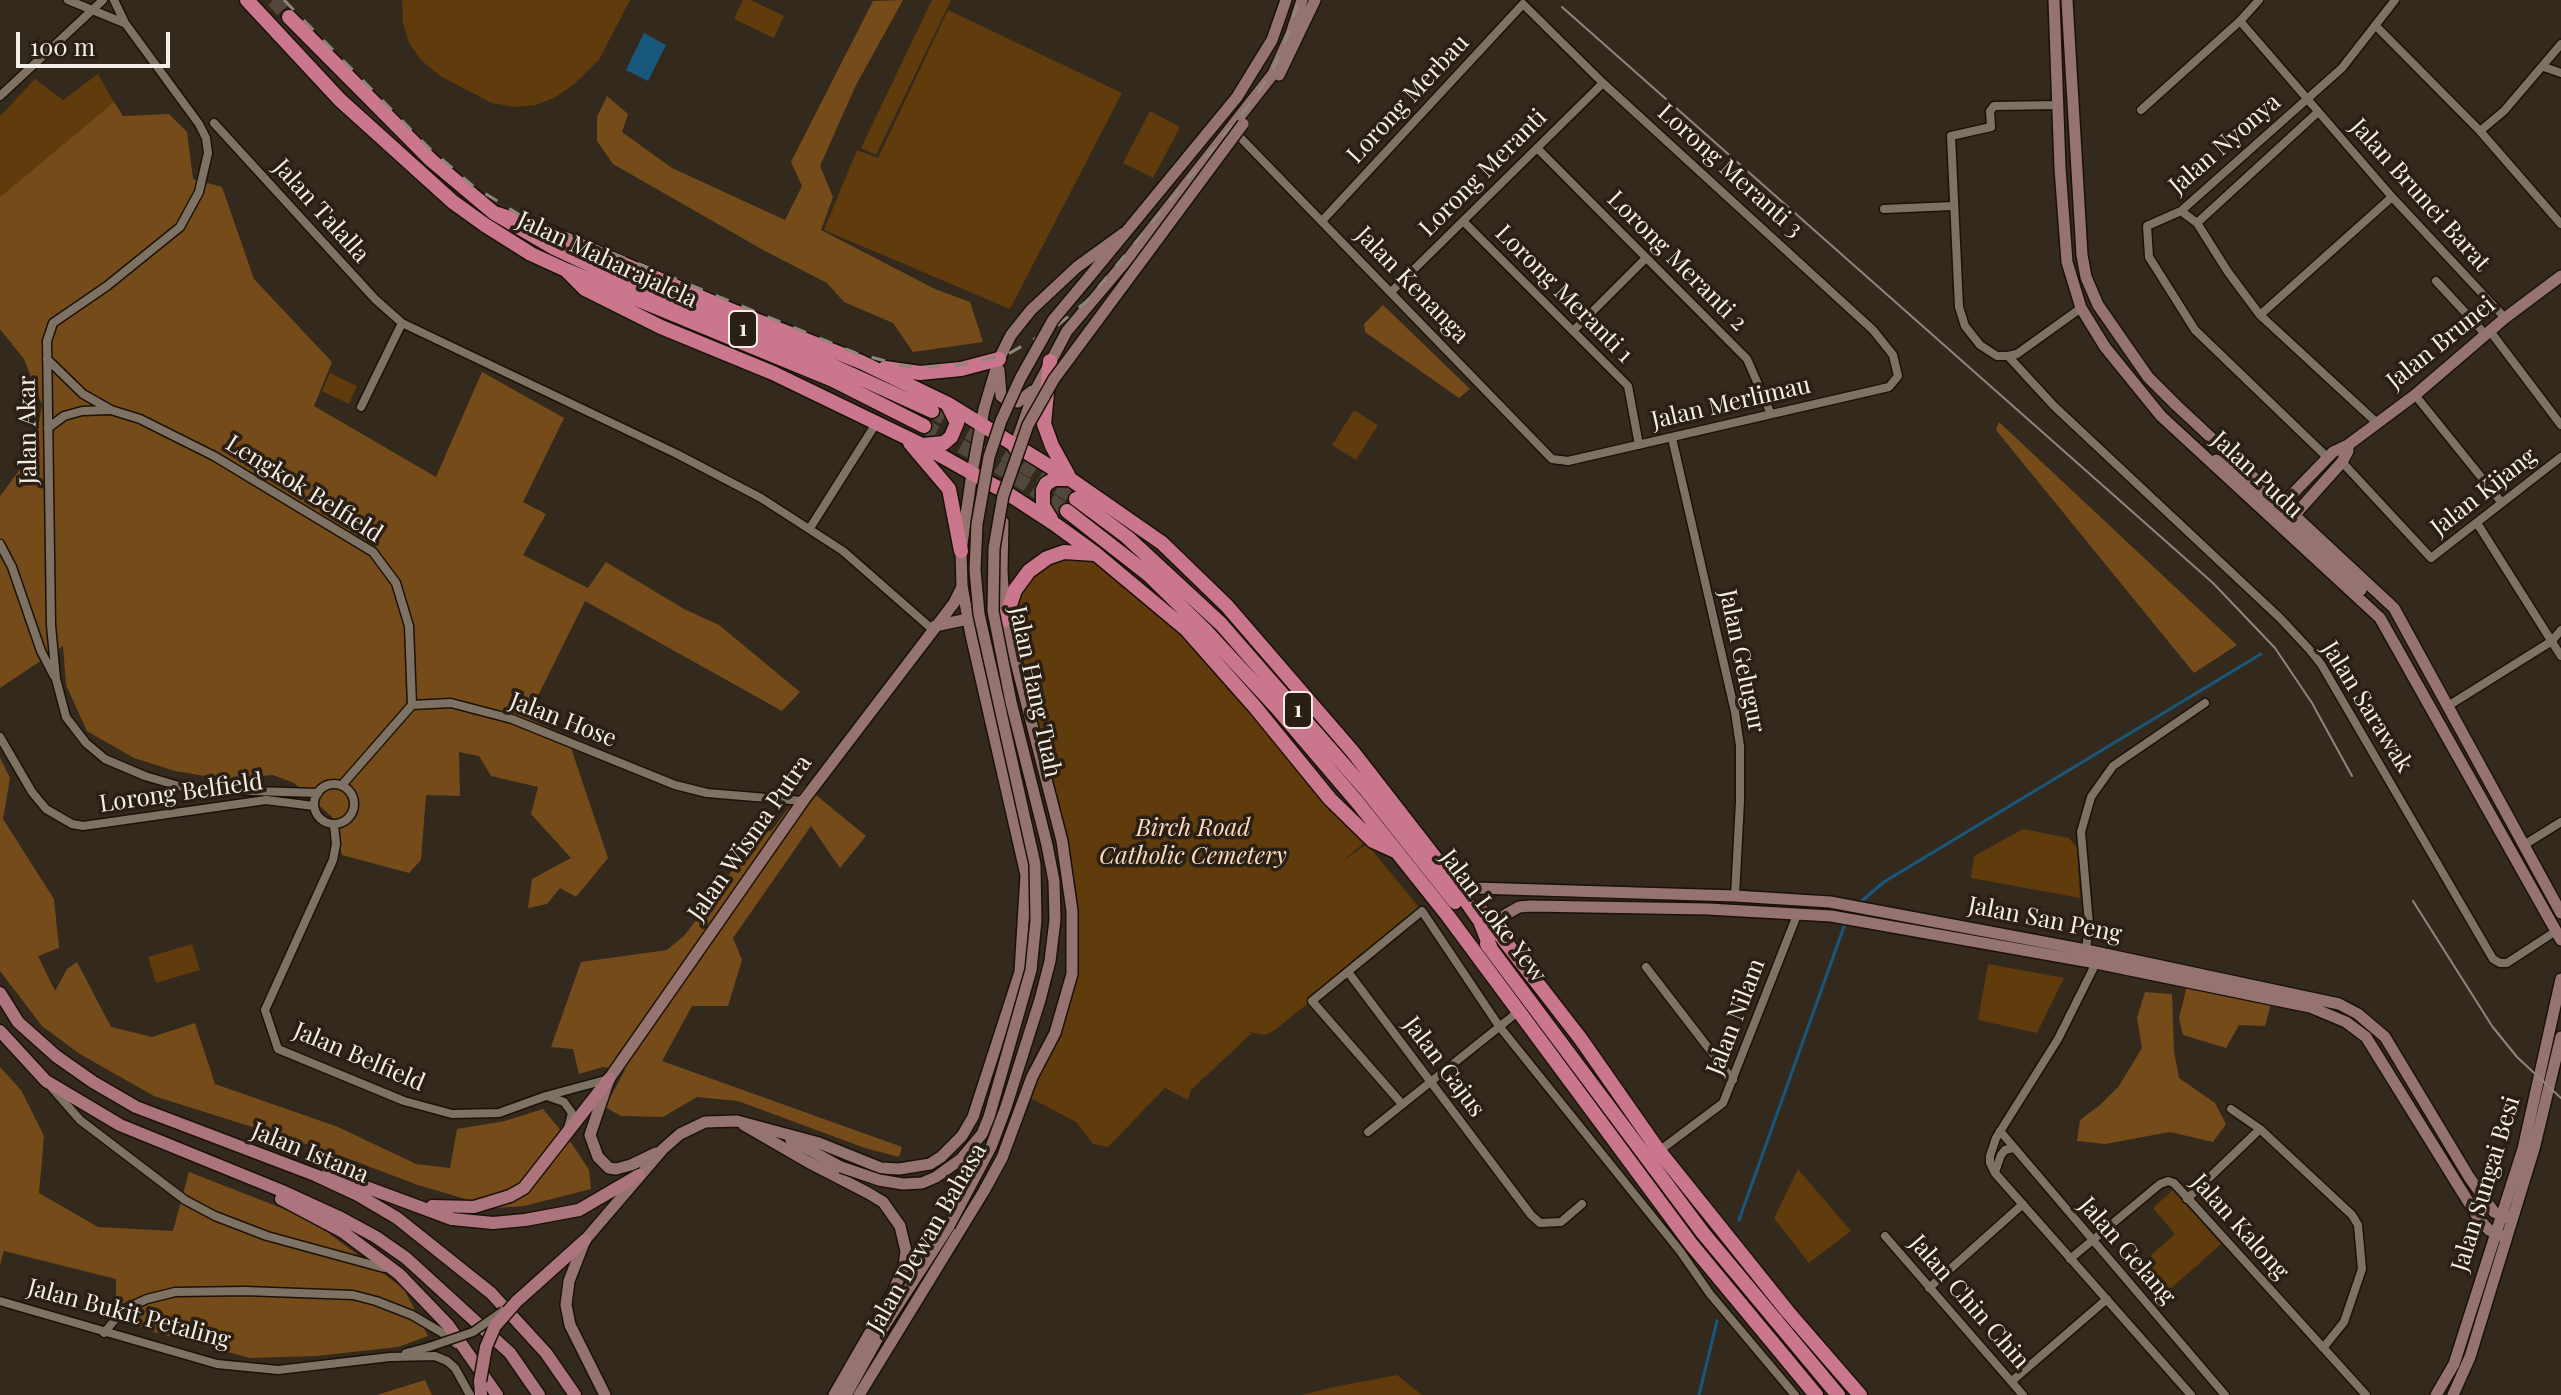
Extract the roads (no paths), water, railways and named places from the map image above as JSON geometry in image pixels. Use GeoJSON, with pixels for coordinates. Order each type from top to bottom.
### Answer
{"type":"FeatureCollection","features":[{"type":"Feature","properties":{"kind":"highway","name":"Jalan Maharajalela"},"geometry":{"type":"LineString","coordinates":[[247,0],[340,100],[453,202],[531,254],[833,380],[924,426]]}},
{"type":"Feature","properties":{"kind":"highway","name":"Jalan Maharajalela"},"geometry":{"type":"LineString","coordinates":[[289,17],[431,160],[494,213],[554,248],[627,282],[831,365],[932,411]]}},
{"type":"Feature","properties":{"kind":"highway"},"geometry":{"type":"LineString","coordinates":[[494,213],[535,226],[861,362],[948,404],[1070,479],[1162,543],[1198,575],[1331,726],[1440,864],[1480,921],[1491,949]]}},
{"type":"Feature","properties":{"kind":"highway"},"geometry":{"type":"LineString","coordinates":[[566,270],[585,289],[661,327],[768,371],[922,445],[1056,525],[1187,630],[1330,799],[1373,841],[1398,852]]}},
{"type":"Feature","properties":{"kind":"highway"},"geometry":{"type":"LineString","coordinates":[[861,362],[920,373],[961,369],[999,359]]}},
{"type":"Feature","properties":{"kind":"highway"},"geometry":{"type":"LineString","coordinates":[[1050,361],[1044,424],[1070,479]]}},
{"type":"Feature","properties":{"kind":"highway"},"geometry":{"type":"LineString","coordinates":[[922,445],[944,443],[951,437],[957,423],[948,404]]}},
{"type":"Feature","properties":{"kind":"highway"},"geometry":{"type":"LineString","coordinates":[[906,438],[949,489],[961,551]]}},
{"type":"Feature","properties":{"kind":"highway"},"geometry":{"type":"LineString","coordinates":[[1056,525],[1043,506],[1043,490],[1054,479],[1070,479]]}},
{"type":"Feature","properties":{"kind":"highway","name":"Jalan Loke Yew"},"geometry":{"type":"LineString","coordinates":[[1816,1395],[1691,1244],[1398,852],[1277,708],[1206,631],[1071,505],[1127,537],[1221,624],[1366,790],[1491,949],[1703,1233],[1838,1395]]}},
{"type":"Feature","properties":{"kind":"highway"},"geometry":{"type":"LineString","coordinates":[[1005,620],[1015,590],[1047,558],[1064,552],[1096,554]]}},
{"type":"Feature","properties":{"kind":"highway"},"geometry":{"type":"LineString","coordinates":[[1440,864],[1459,881],[1580,1038],[1659,1151],[1788,1312],[1860,1395]]}},
{"type":"Feature","properties":{"kind":"main road","name":"Jalan Hang Tuah"},"geometry":{"type":"LineString","coordinates":[[770,1128],[841,1167],[879,1180],[912,1183],[936,1177],[961,1159],[982,1134],[1031,970],[1036,920],[1035,864],[979,614],[975,570],[977,524],[989,457],[1020,379],[1053,320],[1249,81],[1272,40],[1286,0]]}},
{"type":"Feature","properties":{"kind":"main road"},"geometry":{"type":"LineString","coordinates":[[1014,445],[1038,384],[1067,331],[1131,255],[1273,74],[1302,0]]}},
{"type":"Feature","properties":{"kind":"main road","name":"Jalan Hang Tuah"},"geometry":{"type":"LineString","coordinates":[[949,1226],[991,1147],[1006,1107],[1040,1000],[1050,961],[1055,920],[1054,881],[1047,845],[1011,702],[993,611],[994,548],[1003,496],[1028,425],[1054,379],[1281,73],[1315,0]]}},
{"type":"Feature","properties":{"kind":"main road","name":"Jalan Pudu"},"geometry":{"type":"LineString","coordinates":[[2054,0],[2067,262],[2081,308],[2135,387],[2198,450],[2369,606],[2388,630],[2559,935]]}},
{"type":"Feature","properties":{"kind":"main road","name":"Jalan Pudu"},"geometry":{"type":"LineString","coordinates":[[2068,4],[2082,255],[2091,289],[2122,342],[2148,377],[2279,507],[2394,608],[2561,913]]}},
{"type":"Feature","properties":{"kind":"main road"},"geometry":{"type":"LineString","coordinates":[[1185,160],[1198,169]]}},
{"type":"Feature","properties":{"kind":"main road","name":"Jalan Hang Tuah"},"geometry":{"type":"LineString","coordinates":[[981,424],[999,359],[1011,335],[1031,310],[1077,267],[1124,233]]}},
{"type":"Feature","properties":{"kind":"main road","name":"Jalan Brunei"},"geometry":{"type":"LineString","coordinates":[[2279,507],[2327,457],[2415,395],[2505,318],[2560,279]]}},
{"type":"Feature","properties":{"kind":"main road"},"geometry":{"type":"LineString","coordinates":[[999,359],[1001,396],[1008,401],[1025,399],[1038,384]]}},
{"type":"Feature","properties":{"kind":"main road","name":"Jalan Dewan Bahasa"},"geometry":{"type":"LineString","coordinates":[[585,1240],[663,1149],[680,1134],[705,1122],[737,1121],[770,1128],[819,1143],[881,1168],[899,1169],[930,1164],[962,1136],[973,1117],[1020,972],[1026,875],[962,586],[961,551],[981,424]]}},
{"type":"Feature","properties":{"kind":"main road","name":"Jalan Dewan Bahasa"},"geometry":{"type":"LineString","coordinates":[[859,1395],[1002,1158],[1032,1077],[1055,1033],[1072,974],[1073,930],[1062,841],[1005,620],[1001,543],[1014,445]]}},
{"type":"Feature","properties":{"kind":"main road"},"geometry":{"type":"LineString","coordinates":[[2348,445],[2342,462],[2292,519],[2364,594],[2369,606]]}},
{"type":"Feature","properties":{"kind":"main road"},"geometry":{"type":"LineString","coordinates":[[2198,450],[2231,469],[2279,507]]}},
{"type":"Feature","properties":{"kind":"main road","name":"Jalan Wisma Putra"},"geometry":{"type":"LineString","coordinates":[[663,1149],[623,1168],[609,1168],[598,1157],[590,1135],[609,1079],[803,801],[954,603],[962,586]]}},
{"type":"Feature","properties":{"kind":"main road"},"geometry":{"type":"LineString","coordinates":[[934,628],[968,619]]}},
{"type":"Feature","properties":{"kind":"main road","name":"Jalan San Peng"},"geometry":{"type":"LineString","coordinates":[[1459,881],[1475,888],[1735,896],[1844,904],[2086,950],[2339,1004],[2358,1014],[2385,1037],[2469,1177],[2494,1212],[2507,1218]]}},
{"type":"Feature","properties":{"kind":"main road"},"geometry":{"type":"LineString","coordinates":[[1528,889],[1517,894],[1514,900],[1530,906]]}},
{"type":"Feature","properties":{"kind":"main road"},"geometry":{"type":"LineString","coordinates":[[1708,909],[1726,903],[1735,896],[1755,912]]}},
{"type":"Feature","properties":{"kind":"main road"},"geometry":{"type":"LineString","coordinates":[[1499,934],[1505,915],[1519,907],[1530,906]]}},
{"type":"Feature","properties":{"kind":"main road","name":"Jalan San Peng"},"geometry":{"type":"LineString","coordinates":[[1530,906],[1708,909],[1840,917],[2096,963],[2310,1007],[2346,1022],[2366,1037],[2479,1219],[2501,1236]]}},
{"type":"Feature","properties":{"kind":"main road","name":"Jalan Sungai Besi"},"geometry":{"type":"LineString","coordinates":[[2507,1218],[2561,979]]}},
{"type":"Feature","properties":{"kind":"main road","name":"Jalan Istana"},"geometry":{"type":"LineString","coordinates":[[0,993],[18,1022],[56,1056],[136,1107],[315,1175],[358,1195],[409,1227],[491,1293],[546,1353],[575,1395]]}},
{"type":"Feature","properties":{"kind":"main road","name":"Jalan Istana"},"geometry":{"type":"LineString","coordinates":[[0,1031],[46,1081],[120,1125],[218,1163],[341,1218],[406,1258],[510,1353],[539,1395]]}},
{"type":"Feature","properties":{"kind":"main road","name":"Jalan Sungai Besi"},"geometry":{"type":"LineString","coordinates":[[2453,1395],[2462,1380],[2476,1314],[2501,1236],[2534,1149],[2561,1037]]}},
{"type":"Feature","properties":{"kind":"main road"},"geometry":{"type":"LineString","coordinates":[[989,1069],[996,1063],[1008,1063],[1022,1067],[1032,1077]]}},
{"type":"Feature","properties":{"kind":"main road"},"geometry":{"type":"LineString","coordinates":[[413,1204],[474,1207],[510,1196],[524,1188],[609,1079]]}},
{"type":"Feature","properties":{"kind":"main road"},"geometry":{"type":"LineString","coordinates":[[737,1121],[883,1202],[900,1226],[906,1251],[904,1267],[891,1296],[834,1395]]}},
{"type":"Feature","properties":{"kind":"main road"},"geometry":{"type":"LineString","coordinates":[[259,1155],[328,1173],[452,1219],[493,1223],[579,1210],[639,1175]]}},
{"type":"Feature","properties":{"kind":"main road"},"geometry":{"type":"LineString","coordinates":[[218,1163],[343,1232],[399,1274],[448,1325],[497,1395]]}},
{"type":"Feature","properties":{"kind":"main road","name":"Jalan Dewan Bahasa"},"geometry":{"type":"LineString","coordinates":[[844,1395],[949,1226]]}},
{"type":"Feature","properties":{"kind":"main road"},"geometry":{"type":"LineString","coordinates":[[481,1395],[480,1381],[486,1347],[495,1326],[517,1301],[585,1240]]}},
{"type":"Feature","properties":{"kind":"main road"},"geometry":{"type":"LineString","coordinates":[[585,1240],[569,1281],[566,1305],[570,1325],[605,1395]]}},
{"type":"Feature","properties":{"kind":"main road","name":"Jalan Sungai Besi"},"geometry":{"type":"LineString","coordinates":[[2436,1395],[2454,1364],[2476,1314]]}},
{"type":"Feature","properties":{"kind":"street"},"geometry":{"type":"LineString","coordinates":[[68,0],[125,23]]}},
{"type":"Feature","properties":{"kind":"street"},"geometry":{"type":"LineString","coordinates":[[0,96],[103,0]]}},
{"type":"Feature","properties":{"kind":"street","name":"Jalan Akar"},"geometry":{"type":"LineString","coordinates":[[114,0],[125,23],[199,124],[206,138],[205,171],[199,192],[180,227],[107,286],[53,323],[47,341],[51,625],[56,679],[66,717],[86,743],[105,759],[145,776],[189,789],[318,793]]}},
{"type":"Feature","properties":{"kind":"street"},"geometry":{"type":"LineString","coordinates":[[2141,110],[2240,21],[2259,0]]}},
{"type":"Feature","properties":{"kind":"street","name":"Jalan Nyonya"},"geometry":{"type":"LineString","coordinates":[[2327,457],[2195,330],[2149,257],[2147,226],[2181,211],[2342,68],[2395,0]]}},
{"type":"Feature","properties":{"kind":"street","name":"Lorong Meranti 3"},"geometry":{"type":"LineString","coordinates":[[1523,4],[1603,83],[1873,330],[1893,355],[1898,376]]}},
{"type":"Feature","properties":{"kind":"street","name":"Lorong Merbau"},"geometry":{"type":"LineString","coordinates":[[1322,221],[1523,4]]}},
{"type":"Feature","properties":{"kind":"street","name":"Jalan Brunei Barat"},"geometry":{"type":"LineString","coordinates":[[2240,21],[2392,197],[2505,318]]}},
{"type":"Feature","properties":{"kind":"street"},"geometry":{"type":"LineString","coordinates":[[2376,26],[2480,131],[2561,224]]}},
{"type":"Feature","properties":{"kind":"street"},"geometry":{"type":"LineString","coordinates":[[2480,131],[2504,111],[2561,44]]}},
{"type":"Feature","properties":{"kind":"street"},"geometry":{"type":"LineString","coordinates":[[2544,67],[2561,73]]}},
{"type":"Feature","properties":{"kind":"street","name":"Lorong Meranti"},"geometry":{"type":"LineString","coordinates":[[1391,292],[1603,83]]}},
{"type":"Feature","properties":{"kind":"street","name":"Jalan Sarawak"},"geometry":{"type":"LineString","coordinates":[[2058,105],[1994,106],[1990,111],[1991,127],[1951,136],[1959,307],[1965,326],[1988,352],[2008,356],[2054,406],[2280,618],[2315,657],[2493,959],[2507,963],[2559,935]]}},
{"type":"Feature","properties":{"kind":"street"},"geometry":{"type":"LineString","coordinates":[[2197,223],[2318,112]]}},
{"type":"Feature","properties":{"kind":"street","name":"Jalan Talalla"},"geometry":{"type":"LineString","coordinates":[[214,123],[375,299],[402,323],[724,477],[810,528],[857,562],[934,628]]}},
{"type":"Feature","properties":{"kind":"street","name":"Jalan Kenanga"},"geometry":{"type":"LineString","coordinates":[[1230,128],[1552,459],[1568,461]]}},
{"type":"Feature","properties":{"kind":"street","name":"Lorong Meranti 2"},"geometry":{"type":"LineString","coordinates":[[1537,148],[1747,359],[1771,414]]}},
{"type":"Feature","properties":{"kind":"street"},"geometry":{"type":"LineString","coordinates":[[2260,315],[2392,197]]}},
{"type":"Feature","properties":{"kind":"street"},"geometry":{"type":"LineString","coordinates":[[1884,209],[1953,206]]}},
{"type":"Feature","properties":{"kind":"street"},"geometry":{"type":"LineString","coordinates":[[2181,211],[2197,223],[2260,315],[2376,422]]}},
{"type":"Feature","properties":{"kind":"street","name":"Lorong Meranti 1"},"geometry":{"type":"LineString","coordinates":[[1463,221],[1628,386],[1639,445]]}},
{"type":"Feature","properties":{"kind":"street"},"geometry":{"type":"LineString","coordinates":[[1573,331],[1646,258]]}},
{"type":"Feature","properties":{"kind":"street"},"geometry":{"type":"LineString","coordinates":[[2436,281],[2488,333],[2561,425]]}},
{"type":"Feature","properties":{"kind":"street"},"geometry":{"type":"LineString","coordinates":[[2008,356],[2017,354],[2081,308]]}},
{"type":"Feature","properties":{"kind":"street"},"geometry":{"type":"LineString","coordinates":[[361,407],[402,323]]}},
{"type":"Feature","properties":{"kind":"street","name":"Lengkok Belfield"},"geometry":{"type":"LineString","coordinates":[[47,358],[83,394],[111,410],[140,419],[214,456],[373,552],[396,583],[409,626],[412,705]]}},
{"type":"Feature","properties":{"kind":"street","name":"Jalan Merlimau"},"geometry":{"type":"LineString","coordinates":[[1568,461],[1889,387],[1898,376]]}},
{"type":"Feature","properties":{"kind":"street"},"geometry":{"type":"LineString","coordinates":[[2415,395],[2502,503]]}},
{"type":"Feature","properties":{"kind":"street","name":"Lengkok Belfield"},"geometry":{"type":"LineString","coordinates":[[48,428],[64,416],[82,411],[111,410]]}},
{"type":"Feature","properties":{"kind":"street"},"geometry":{"type":"LineString","coordinates":[[810,528],[877,422]]}},
{"type":"Feature","properties":{"kind":"street","name":"Jalan Gelugur"},"geometry":{"type":"LineString","coordinates":[[1672,438],[1735,712],[1740,746],[1735,896]]}},
{"type":"Feature","properties":{"kind":"street","name":"Jalan Kijang"},"geometry":{"type":"LineString","coordinates":[[2342,462],[2431,558],[2561,457]]}},
{"type":"Feature","properties":{"kind":"street"},"geometry":{"type":"LineString","coordinates":[[2477,523],[2556,641],[2561,656]]}},
{"type":"Feature","properties":{"kind":"street"},"geometry":{"type":"LineString","coordinates":[[0,544],[12,567],[41,651],[56,679]]}},
{"type":"Feature","properties":{"kind":"street"},"geometry":{"type":"LineString","coordinates":[[2448,706],[2556,641],[2561,630]]}},
{"type":"Feature","properties":{"kind":"street","name":"Jalan Hose"},"geometry":{"type":"LineString","coordinates":[[412,705],[451,703],[512,719],[675,785],[707,793],[803,801]]}},
{"type":"Feature","properties":{"kind":"street"},"geometry":{"type":"LineString","coordinates":[[2086,950],[2089,924],[2081,832],[2091,797],[2113,766],[2205,703]]}},
{"type":"Feature","properties":{"kind":"street"},"geometry":{"type":"LineString","coordinates":[[342,785],[412,705]]}},
{"type":"Feature","properties":{"kind":"street","name":"Lorong Belfield"},"geometry":{"type":"LineString","coordinates":[[0,737],[32,792],[46,809],[72,824],[83,826],[266,800],[314,806]]}},
{"type":"Feature","properties":{"kind":"street"},"geometry":{"type":"LineString","coordinates":[[330,784],[342,785],[353,795],[354,808],[347,820],[334,825],[318,817],[314,806],[318,793],[330,784]]}},
{"type":"Feature","properties":{"kind":"street"},"geometry":{"type":"LineString","coordinates":[[2524,845],[2561,822]]}},
{"type":"Feature","properties":{"kind":"street","name":"Jalan Belfield"},"geometry":{"type":"LineString","coordinates":[[334,825],[336,844],[333,860],[265,1010],[278,1049],[404,1101],[452,1114],[499,1113],[609,1079]]}},
{"type":"Feature","properties":{"kind":"street"},"geometry":{"type":"LineString","coordinates":[[1402,1104],[1312,1001],[1422,911],[1499,1026],[1680,1251],[1710,1294],[1795,1395]]}},
{"type":"Feature","properties":{"kind":"street","name":"Jalan Nilam"},"geometry":{"type":"LineString","coordinates":[[1659,1151],[1723,1103],[1797,915]]}},
{"type":"Feature","properties":{"kind":"street"},"geometry":{"type":"LineString","coordinates":[[1995,1173],[1990,1156],[2000,1131],[2058,1039],[2096,963]]}},
{"type":"Feature","properties":{"kind":"street"},"geometry":{"type":"LineString","coordinates":[[1649,970],[1733,1080]]}},
{"type":"Feature","properties":{"kind":"street","name":"Jalan Gajus"},"geometry":{"type":"LineString","coordinates":[[1348,972],[1531,1215],[1540,1223],[1561,1222],[1582,1204]]}},
{"type":"Feature","properties":{"kind":"street"},"geometry":{"type":"LineString","coordinates":[[1368,1132],[1519,1011]]}},
{"type":"Feature","properties":{"kind":"street"},"geometry":{"type":"LineString","coordinates":[[46,1081],[80,1120],[185,1200],[215,1216],[267,1236],[377,1265],[399,1274]]}},
{"type":"Feature","properties":{"kind":"street"},"geometry":{"type":"LineString","coordinates":[[546,1096],[564,1102],[572,1113],[568,1129]]}},
{"type":"Feature","properties":{"kind":"street"},"geometry":{"type":"LineString","coordinates":[[2231,1109],[2260,1129],[2352,1215],[2358,1225],[2362,1269],[2344,1322],[2323,1348]]}},
{"type":"Feature","properties":{"kind":"street"},"geometry":{"type":"LineString","coordinates":[[2187,1199],[2260,1129]]}},
{"type":"Feature","properties":{"kind":"street","name":"Jalan Gelang"},"geometry":{"type":"LineString","coordinates":[[2000,1131],[2225,1395]]}},
{"type":"Feature","properties":{"kind":"street"},"geometry":{"type":"LineString","coordinates":[[1995,1173],[2001,1155],[2013,1148]]}},
{"type":"Feature","properties":{"kind":"street","name":"Jalan Gelang"},"geometry":{"type":"LineString","coordinates":[[1995,1173],[2191,1395]]}},
{"type":"Feature","properties":{"kind":"street","name":"Jalan Kalong"},"geometry":{"type":"LineString","coordinates":[[2070,1259],[2160,1184],[2168,1181],[2174,1183],[2365,1395]]}},
{"type":"Feature","properties":{"kind":"street"},"geometry":{"type":"LineString","coordinates":[[1929,1288],[2023,1204]]}},
{"type":"Feature","properties":{"kind":"street","name":"Jalan Chin Chin"},"geometry":{"type":"LineString","coordinates":[[1885,1236],[2023,1395]]}},
{"type":"Feature","properties":{"kind":"street"},"geometry":{"type":"LineString","coordinates":[[104,1333],[123,1310],[147,1299],[175,1292],[353,1295],[412,1315],[446,1335],[477,1363]]}},
{"type":"Feature","properties":{"kind":"street"},"geometry":{"type":"LineString","coordinates":[[2012,1381],[2107,1299]]}},
{"type":"Feature","properties":{"kind":"street","name":"Jalan Bukit Petaling"},"geometry":{"type":"LineString","coordinates":[[0,1301],[217,1364],[273,1369],[390,1357],[435,1356],[447,1361],[470,1395]]}},
{"type":"Feature","properties":{"kind":"street","name":"Jalan Bukit Petaling"},"geometry":{"type":"LineString","coordinates":[[390,1357],[473,1332],[517,1301]]}},
{"type":"Feature","properties":{"kind":"water"},"geometry":{"type":"Polygon","coordinates":[[[644,33],[666,45],[648,81],[626,70],[644,33]]]}},
{"type":"Feature","properties":{"kind":"waterway"},"geometry":{"type":"LineString","coordinates":[[1857,905],[1884,882],[2261,654]]}},
{"type":"Feature","properties":{"kind":"waterway"},"geometry":{"type":"LineString","coordinates":[[1739,1220],[1846,921]]}},
{"type":"Feature","properties":{"kind":"waterway"},"geometry":{"type":"LineString","coordinates":[[1699,1395],[1717,1321]]}},
{"type":"Feature","properties":{"kind":"tunnel"},"geometry":{"type":"LineString","coordinates":[[273,0],[289,17]]}},
{"type":"Feature","properties":{"kind":"tunnel"},"geometry":{"type":"LineString","coordinates":[[932,411],[1076,499]]}},
{"type":"Feature","properties":{"kind":"tunnel"},"geometry":{"type":"LineString","coordinates":[[924,426],[997,466],[1067,511]]}},
{"type":"Feature","properties":{"kind":"tram line"},"geometry":{"type":"LineString","coordinates":[[1562,7],[2213,583],[2275,648],[2312,703],[2352,776]]}},
{"type":"Feature","properties":{"kind":"tram line"},"geometry":{"type":"LineString","coordinates":[[2413,901],[2492,1026],[2517,1057],[2561,1098]]}},
{"type":"Feature","properties":{"kind":"railway"},"geometry":{"type":"LineString","coordinates":[[284,0],[429,148],[473,186],[520,215],[856,353],[903,366],[924,367],[956,366],[1006,355],[1053,329],[1087,301],[1246,109],[1270,75],[1299,0]]}},
{"type":"Feature","properties":{"kind":"park label","name":"Birch Road Catholic Cemetery"},"geometry":{"type":"Point","coordinates":[1193,843]}}]}
